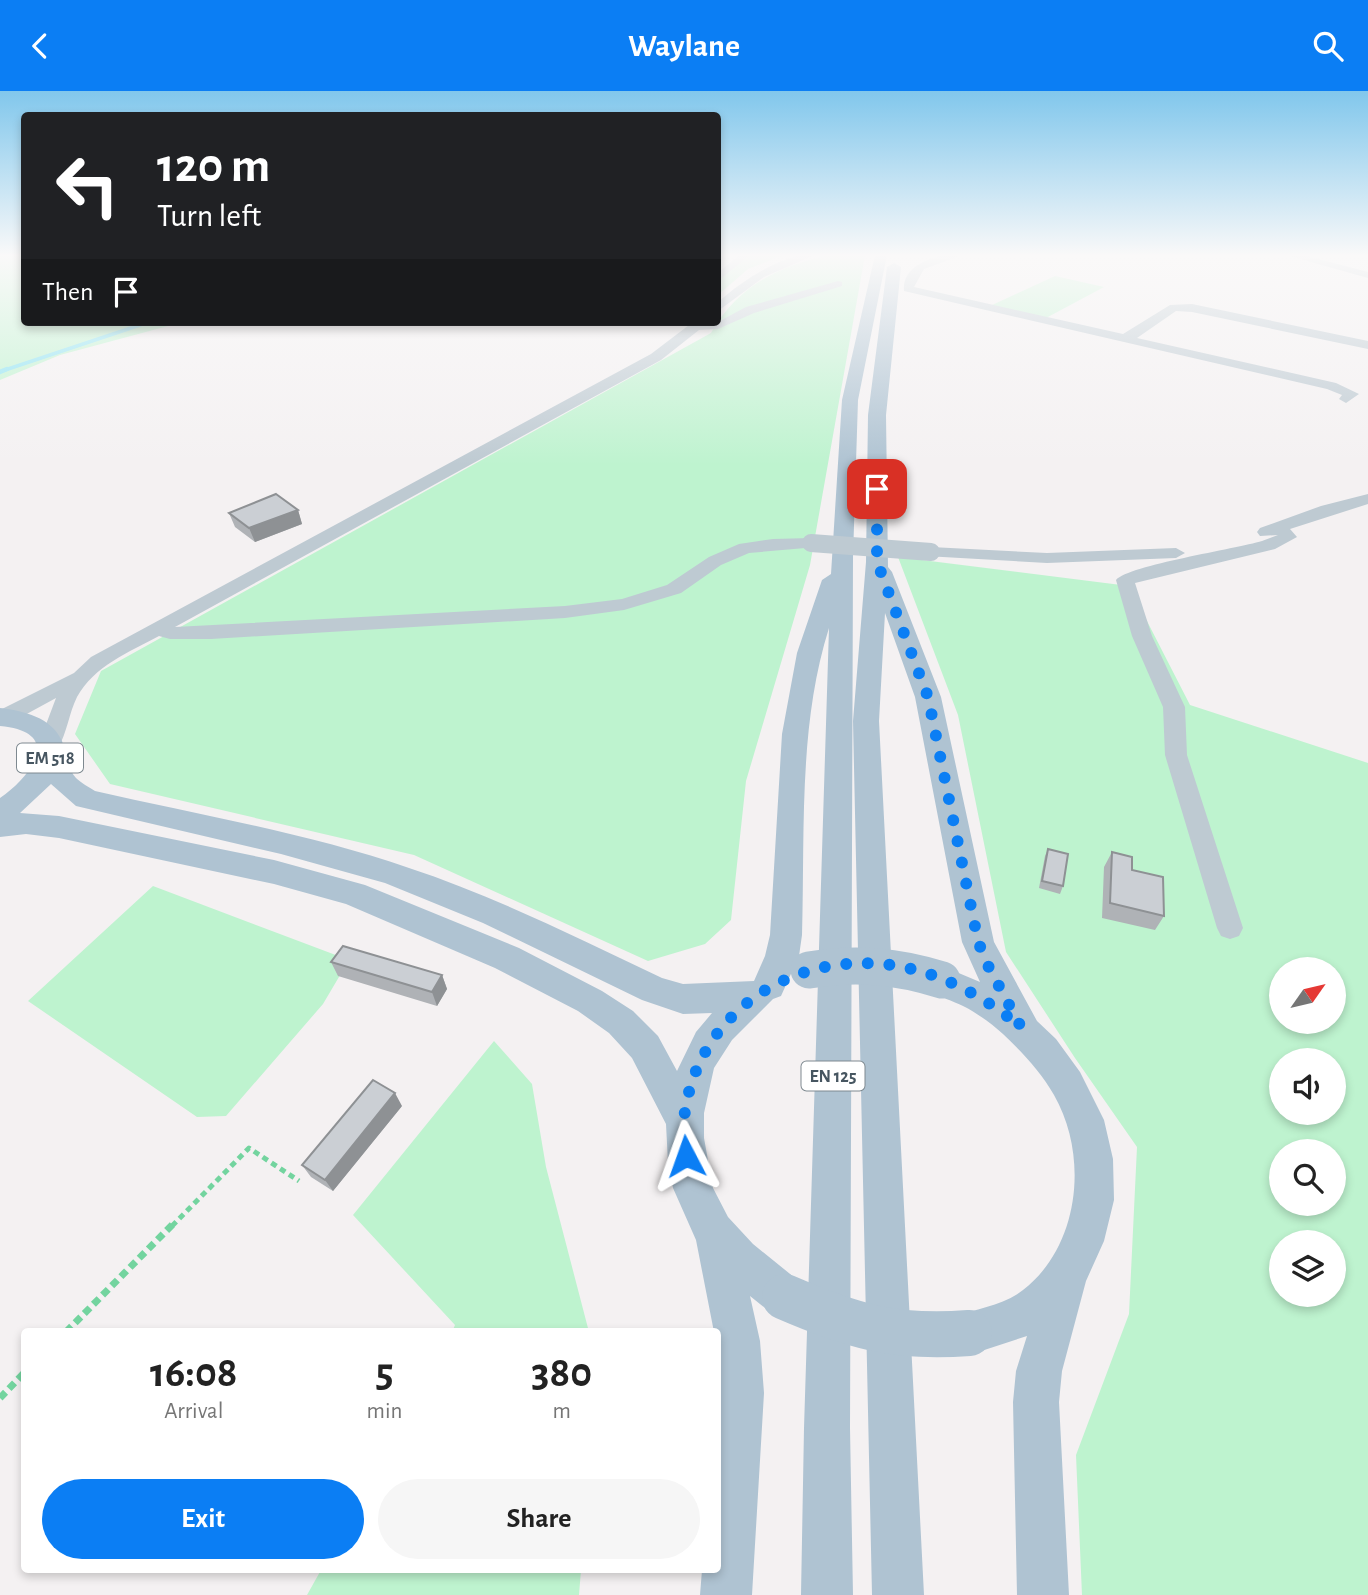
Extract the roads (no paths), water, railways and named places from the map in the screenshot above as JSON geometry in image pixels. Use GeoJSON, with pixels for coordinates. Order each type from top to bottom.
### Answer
{"type":"FeatureCollection","features":[{"type":"Feature","properties":{"kind":"main road","name":"EN 125"},"geometry":{"type":"LineString","coordinates":[[827,1595],[826,550],[865,325]]}},
{"type":"Feature","properties":{"kind":"main road","name":"EN 125"},"geometry":{"type":"LineString","coordinates":[[887,325],[877,415],[877,562],[866,721],[898,1595]]}},
{"type":"Feature","properties":{"kind":"main road"},"geometry":{"type":"LineString","coordinates":[[826,550],[795,734],[786,935],[782,956],[762,991],[726,1022],[708,1044],[695,1072],[684,1120],[686,1156],[696,1197],[715,1232],[738,1258],[785,1297],[825,1315],[880,1334],[927,1338],[969,1333],[1028,1313],[1065,1279]]}},
{"type":"Feature","properties":{"kind":"main road"},"geometry":{"type":"LineString","coordinates":[[877,562],[928,697],[978,941],[985,960],[1021,1027]]}},
{"type":"Feature","properties":{"kind":"main road","name":"EM 518"},"geometry":{"type":"LineString","coordinates":[[0,813],[23,796],[42,775],[51,749],[42,730],[26,721],[2,717]]}},
{"type":"Feature","properties":{"kind":"main road"},"geometry":{"type":"LineString","coordinates":[[51,749],[64,783],[86,799],[328,854],[397,875],[464,899],[654,990],[683,999],[721,1000],[762,991],[809,970],[855,964],[884,964],[942,980],[992,1003],[1021,1027],[1063,1075],[1077,1102],[1091,1143],[1096,1187],[1091,1221],[1065,1279],[1039,1371],[1036,1402],[1043,1595]]}},
{"type":"Feature","properties":{"kind":"main road"},"geometry":{"type":"LineString","coordinates":[[0,826],[26,823],[59,827],[274,872],[354,894],[507,958],[590,1001],[621,1022],[645,1047],[684,1120]]}},
{"type":"Feature","properties":{"kind":"main road"},"geometry":{"type":"LineString","coordinates":[[715,1232],[738,1341],[741,1393],[726,1595]]}},
{"type":"Feature","properties":{"kind":"street"},"geometry":{"type":"LineString","coordinates":[[1067,325],[1331,386],[1352,394],[1346,399]]}},
{"type":"Feature","properties":{"kind":"street"},"geometry":{"type":"LineString","coordinates":[[1123,338],[1147,325]]}},
{"type":"Feature","properties":{"kind":"street"},"geometry":{"type":"LineString","coordinates":[[1274,325],[1368,345]]}},
{"type":"Feature","properties":{"kind":"street","name":"EM 518"},"geometry":{"type":"LineString","coordinates":[[51,749],[65,697],[80,677],[98,661],[695,326]]}},
{"type":"Feature","properties":{"kind":"street"},"geometry":{"type":"LineString","coordinates":[[156,628],[170,633],[211,633],[565,612],[613,606],[674,589],[715,561],[745,548],[773,544],[826,550],[1047,558],[1177,553],[1250,538],[1368,499]]}},
{"type":"Feature","properties":{"kind":"street"},"geometry":{"type":"LineString","coordinates":[[1230,928],[1176,754],[1174,707],[1142,636],[1125,580],[1150,571],[1265,547],[1288,537],[1280,527]]}},
{"type":"Feature","properties":{"kind":"street","name":"EM 518"},"geometry":{"type":"LineString","coordinates":[[2,717],[80,677]]}},
{"type":"Feature","properties":{"kind":"waterway"},"geometry":{"type":"LineString","coordinates":[[4,370],[137,326]]}}]}
